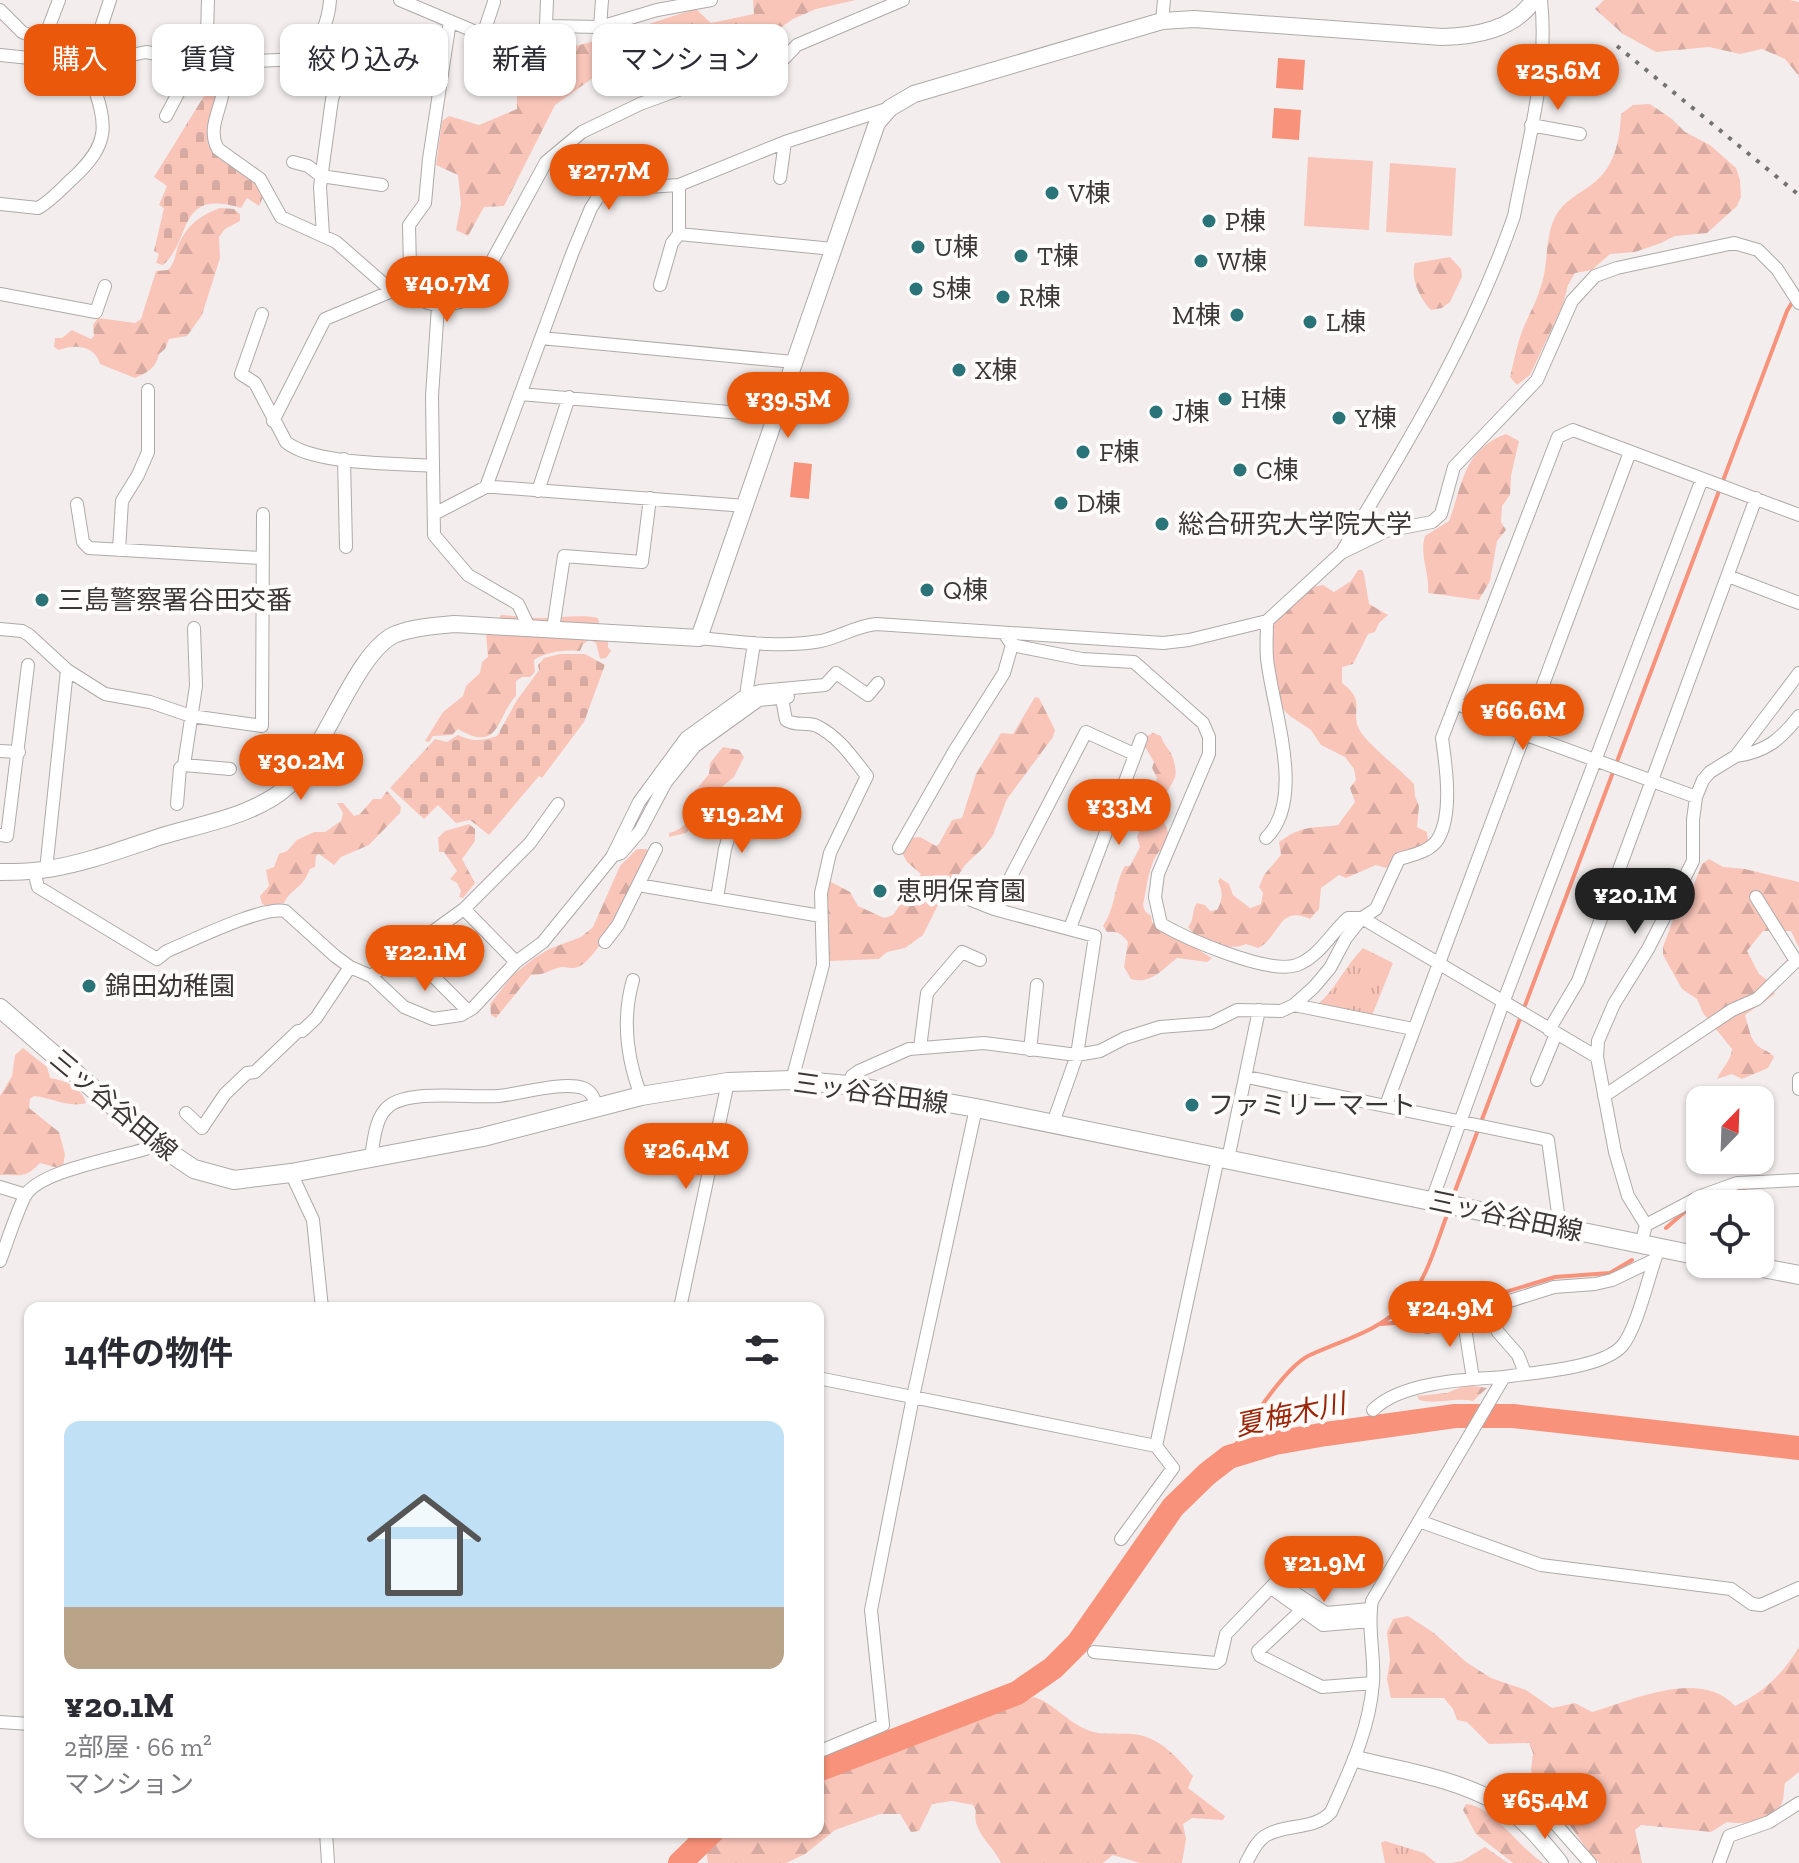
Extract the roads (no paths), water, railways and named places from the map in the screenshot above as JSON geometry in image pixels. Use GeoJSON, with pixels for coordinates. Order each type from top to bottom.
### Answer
{"type":"FeatureCollection","features":[{"type":"Feature","properties":{"kind":"main road","name":"三ッ谷谷田線"},"geometry":{"type":"LineString","coordinates":[[0,1008],[158,1145],[194,1169],[234,1180],[291,1173],[483,1137],[641,1096],[728,1082],[792,1080],[848,1085],[976,1108],[1686,1253]]}},
{"type":"Feature","properties":{"kind":"main road"},"geometry":{"type":"LineString","coordinates":[[1774,1270],[1799,1275]]}},
{"type":"Feature","properties":{"kind":"street"},"geometry":{"type":"LineString","coordinates":[[50,24],[59,0]]}},
{"type":"Feature","properties":{"kind":"street"},"geometry":{"type":"LineString","coordinates":[[102,24],[110,0]]}},
{"type":"Feature","properties":{"kind":"street"},"geometry":{"type":"LineString","coordinates":[[207,24],[208,0]]}},
{"type":"Feature","properties":{"kind":"street"},"geometry":{"type":"LineString","coordinates":[[264,61],[304,59],[316,45],[330,0]]}},
{"type":"Feature","properties":{"kind":"street"},"geometry":{"type":"LineString","coordinates":[[400,0],[483,35],[494,2]]}},
{"type":"Feature","properties":{"kind":"street"},"geometry":{"type":"LineString","coordinates":[[547,0],[546,26],[592,27]]}},
{"type":"Feature","properties":{"kind":"street"},"geometry":{"type":"LineString","coordinates":[[600,24],[602,0]]}},
{"type":"Feature","properties":{"kind":"street"},"geometry":{"type":"LineString","coordinates":[[608,24],[657,5],[711,0]]}},
{"type":"Feature","properties":{"kind":"street"},"geometry":{"type":"LineString","coordinates":[[222,96],[213,130],[218,149],[260,179],[281,217],[344,248],[397,293],[438,306],[460,302],[475,292],[546,162],[582,132],[628,109],[697,83],[767,69],[780,63],[797,45],[885,5],[903,0]]}},
{"type":"Feature","properties":{"kind":"street"},"geometry":{"type":"LineString","coordinates":[[1162,21],[1164,0]]}},
{"type":"Feature","properties":{"kind":"street"},"geometry":{"type":"LineString","coordinates":[[486,487],[591,208],[598,197],[615,189],[679,185],[785,142],[890,108],[914,94],[1162,21],[1194,19],[1442,37],[1468,36],[1493,30],[1513,20],[1534,0]]}},
{"type":"Feature","properties":{"kind":"street"},"geometry":{"type":"LineString","coordinates":[[0,872],[40,871],[69,865],[240,812],[269,800],[289,785],[305,766],[379,645],[393,635],[417,628],[455,624],[529,627],[754,643],[823,641],[876,624],[1163,643],[1189,640],[1267,621],[1341,553],[1427,410],[1470,325],[1514,216],[1545,34],[1541,0]]}},
{"type":"Feature","properties":{"kind":"street"},"geometry":{"type":"LineString","coordinates":[[0,10],[24,33]]}},
{"type":"Feature","properties":{"kind":"street"},"geometry":{"type":"LineString","coordinates":[[273,421],[325,319],[397,293],[410,268],[409,225],[425,203],[450,21]]}},
{"type":"Feature","properties":{"kind":"street"},"geometry":{"type":"LineString","coordinates":[[0,55],[24,57]]}},
{"type":"Feature","properties":{"kind":"street"},"geometry":{"type":"LineString","coordinates":[[0,204],[38,208],[94,158],[100,141],[102,112],[97,96]]}},
{"type":"Feature","properties":{"kind":"street"},"geometry":{"type":"LineString","coordinates":[[166,116],[176,96]]}},
{"type":"Feature","properties":{"kind":"street"},"geometry":{"type":"LineString","coordinates":[[323,235],[319,193],[333,96]]}},
{"type":"Feature","properties":{"kind":"street"},"geometry":{"type":"LineString","coordinates":[[699,638],[877,123],[890,108]]}},
{"type":"Feature","properties":{"kind":"street"},"geometry":{"type":"LineString","coordinates":[[1531,125],[1580,134]]}},
{"type":"Feature","properties":{"kind":"street"},"geometry":{"type":"LineString","coordinates":[[780,178],[785,142]]}},
{"type":"Feature","properties":{"kind":"street"},"geometry":{"type":"LineString","coordinates":[[293,162],[308,166],[321,176],[382,185]]}},
{"type":"Feature","properties":{"kind":"street"},"geometry":{"type":"LineString","coordinates":[[660,285],[672,243],[679,234],[679,185]]}},
{"type":"Feature","properties":{"kind":"street"},"geometry":{"type":"LineString","coordinates":[[679,234],[833,249]]}},
{"type":"Feature","properties":{"kind":"street"},"geometry":{"type":"LineString","coordinates":[[1341,553],[1386,531],[1437,519],[1454,467],[1537,380],[1572,301],[1595,276],[1630,265],[1734,243],[1758,250],[1777,269],[1799,303]]}},
{"type":"Feature","properties":{"kind":"street"},"geometry":{"type":"LineString","coordinates":[[0,294],[96,312],[105,286]]}},
{"type":"Feature","properties":{"kind":"street"},"geometry":{"type":"LineString","coordinates":[[438,306],[432,396],[436,540],[468,575],[518,604],[529,627]]}},
{"type":"Feature","properties":{"kind":"street"},"geometry":{"type":"LineString","coordinates":[[262,314],[241,374],[255,383],[286,442],[313,456],[433,466]]}},
{"type":"Feature","properties":{"kind":"street"},"geometry":{"type":"LineString","coordinates":[[541,338],[794,362]]}},
{"type":"Feature","properties":{"kind":"street"},"geometry":{"type":"LineString","coordinates":[[119,550],[122,501],[148,452],[148,390]]}},
{"type":"Feature","properties":{"kind":"street"},"geometry":{"type":"LineString","coordinates":[[520,394],[775,416]]}},
{"type":"Feature","properties":{"kind":"street"},"geometry":{"type":"LineString","coordinates":[[538,491],[569,397]]}},
{"type":"Feature","properties":{"kind":"street"},"geometry":{"type":"LineString","coordinates":[[848,1085],[849,1079],[859,1071],[894,1053],[920,1048],[984,1043],[1077,1055],[1100,1051],[1125,1038],[1160,1027],[1211,1023],[1237,1010],[1281,1011],[1294,1005],[1330,968],[1346,938],[1362,918],[1376,909],[1399,859],[1422,853],[1438,840],[1448,781],[1442,738],[1558,437],[1573,430],[1799,515]]}},
{"type":"Feature","properties":{"kind":"street"},"geometry":{"type":"LineString","coordinates":[[1386,1105],[1630,452]]}},
{"type":"Feature","properties":{"kind":"street"},"geometry":{"type":"LineString","coordinates":[[344,459],[346,547]]}},
{"type":"Feature","properties":{"kind":"street"},"geometry":{"type":"LineString","coordinates":[[1432,1200],[1503,1003],[1601,761],[1702,479]]}},
{"type":"Feature","properties":{"kind":"street"},"geometry":{"type":"LineString","coordinates":[[434,514],[486,487],[746,506]]}},
{"type":"Feature","properties":{"kind":"street"},"geometry":{"type":"LineString","coordinates":[[553,629],[564,556],[642,562],[650,498]]}},
{"type":"Feature","properties":{"kind":"street"},"geometry":{"type":"LineString","coordinates":[[1537,1080],[1552,1032],[1578,981],[1654,780],[1756,498]]}},
{"type":"Feature","properties":{"kind":"street"},"geometry":{"type":"LineString","coordinates":[[77,504],[86,546],[261,558]]}},
{"type":"Feature","properties":{"kind":"street"},"geometry":{"type":"LineString","coordinates":[[0,629],[22,631],[29,635],[67,670],[105,694],[150,702],[191,716],[262,726],[263,514]]}},
{"type":"Feature","properties":{"kind":"street"},"geometry":{"type":"LineString","coordinates":[[1728,576],[1799,603]]}},
{"type":"Feature","properties":{"kind":"street"},"geometry":{"type":"LineString","coordinates":[[1266,838],[1278,828],[1287,798],[1280,720],[1267,658],[1267,621]]}},
{"type":"Feature","properties":{"kind":"street"},"geometry":{"type":"LineString","coordinates":[[177,804],[180,768],[184,765],[196,686],[194,628]]}},
{"type":"Feature","properties":{"kind":"street"},"geometry":{"type":"LineString","coordinates":[[1004,633],[1012,645],[1082,659],[1134,662],[1203,723],[1209,737],[1209,754],[1158,874],[1155,897],[1161,924],[1222,951],[1286,967],[1299,964],[1317,952],[1348,918],[1362,918],[1597,1057]]}},
{"type":"Feature","properties":{"kind":"street"},"geometry":{"type":"LineString","coordinates":[[746,695],[754,643]]}},
{"type":"Feature","properties":{"kind":"street"},"geometry":{"type":"LineString","coordinates":[[899,848],[955,750],[1004,673],[1012,645]]}},
{"type":"Feature","properties":{"kind":"street"},"geometry":{"type":"LineString","coordinates":[[0,835],[7,836],[28,665]]}},
{"type":"Feature","properties":{"kind":"street"},"geometry":{"type":"LineString","coordinates":[[67,670],[38,887],[157,959],[167,951],[278,909],[294,916],[350,967],[371,976],[404,1007],[433,1019],[450,1018],[468,1011],[516,962],[543,942],[612,857],[639,802],[686,738],[746,695],[825,685],[836,673],[868,695],[878,683]]}},
{"type":"Feature","properties":{"kind":"street"},"geometry":{"type":"LineString","coordinates":[[1736,756],[1799,673]]}},
{"type":"Feature","properties":{"kind":"street"},"geometry":{"type":"LineString","coordinates":[[612,857],[621,853],[640,831],[666,782],[695,746],[759,700],[782,699],[813,687]]}},
{"type":"Feature","properties":{"kind":"street"},"geometry":{"type":"LineString","coordinates":[[782,699],[786,720],[795,725],[813,724],[837,738],[867,776],[830,853],[821,893],[823,965],[792,1080]]}},
{"type":"Feature","properties":{"kind":"street"},"geometry":{"type":"LineString","coordinates":[[1456,703],[1524,734],[1696,797]]}},
{"type":"Feature","properties":{"kind":"street"},"geometry":{"type":"LineString","coordinates":[[1373,1410],[1389,1398],[1408,1391],[1598,1360],[1621,1347],[1639,1307],[1650,1244],[1622,1179],[1597,1057],[1600,1033],[1693,861],[1693,820],[1696,797],[1703,780],[1736,756],[1763,751],[1799,716]]}},
{"type":"Feature","properties":{"kind":"street"},"geometry":{"type":"LineString","coordinates":[[994,909],[1086,732],[1134,754]]}},
{"type":"Feature","properties":{"kind":"street"},"geometry":{"type":"LineString","coordinates":[[1070,928],[1141,739]]}},
{"type":"Feature","properties":{"kind":"street"},"geometry":{"type":"LineString","coordinates":[[0,751],[19,752]]}},
{"type":"Feature","properties":{"kind":"street"},"geometry":{"type":"LineString","coordinates":[[184,765],[230,769]]}},
{"type":"Feature","properties":{"kind":"street"},"geometry":{"type":"LineString","coordinates":[[371,976],[464,909],[530,843],[558,804]]}},
{"type":"Feature","properties":{"kind":"street"},"geometry":{"type":"LineString","coordinates":[[717,898],[725,849],[738,805]]}},
{"type":"Feature","properties":{"kind":"street"},"geometry":{"type":"LineString","coordinates":[[605,942],[618,925],[656,849]]}},
{"type":"Feature","properties":{"kind":"street"},"geometry":{"type":"LineString","coordinates":[[638,885],[821,916]]}},
{"type":"Feature","properties":{"kind":"street"},"geometry":{"type":"LineString","coordinates":[[1604,1096],[1732,1010],[1757,999],[1797,962],[1756,897]]}},
{"type":"Feature","properties":{"kind":"street"},"geometry":{"type":"LineString","coordinates":[[971,900],[1095,936],[1077,1055],[1053,1123]]}},
{"type":"Feature","properties":{"kind":"street"},"geometry":{"type":"LineString","coordinates":[[464,909],[516,962]]}},
{"type":"Feature","properties":{"kind":"street"},"geometry":{"type":"LineString","coordinates":[[407,950],[468,1011]]}},
{"type":"Feature","properties":{"kind":"street"},"geometry":{"type":"LineString","coordinates":[[920,1048],[927,993],[962,952],[980,960]]}},
{"type":"Feature","properties":{"kind":"street"},"geometry":{"type":"LineString","coordinates":[[186,1113],[202,1128],[236,1083],[247,1073],[255,1072],[316,1018],[350,967]]}},
{"type":"Feature","properties":{"kind":"street"},"geometry":{"type":"LineString","coordinates":[[633,980],[627,1032],[630,1068],[641,1096]]}},
{"type":"Feature","properties":{"kind":"street"},"geometry":{"type":"LineString","coordinates":[[1030,1050],[1037,985]]}},
{"type":"Feature","properties":{"kind":"street"},"geometry":{"type":"LineString","coordinates":[[1294,1005],[1413,1029]]}},
{"type":"Feature","properties":{"kind":"street"},"geometry":{"type":"LineString","coordinates":[[1156,1446],[1223,1158],[1247,1077],[1259,1010]]}},
{"type":"Feature","properties":{"kind":"street"},"geometry":{"type":"LineString","coordinates":[[1247,1077],[1548,1140],[1560,1228]]}},
{"type":"Feature","properties":{"kind":"street"},"geometry":{"type":"LineString","coordinates":[[1799,1079],[1799,1089]]}},
{"type":"Feature","properties":{"kind":"street"},"geometry":{"type":"LineString","coordinates":[[681,1302],[728,1082]]}},
{"type":"Feature","properties":{"kind":"street"},"geometry":{"type":"LineString","coordinates":[[371,1157],[375,1130],[381,1118],[387,1108],[400,1100],[434,1096],[496,1096],[546,1088],[581,1087],[591,1092],[597,1107]]}},
{"type":"Feature","properties":{"kind":"street"},"geometry":{"type":"LineString","coordinates":[[824,1750],[883,1725],[871,1610],[913,1397],[976,1108]]}},
{"type":"Feature","properties":{"kind":"street"},"geometry":{"type":"LineString","coordinates":[[0,1261],[26,1195],[39,1182],[158,1145]]}},
{"type":"Feature","properties":{"kind":"street"},"geometry":{"type":"LineString","coordinates":[[291,1173],[313,1220],[321,1302]]}},
{"type":"Feature","properties":{"kind":"street"},"geometry":{"type":"LineString","coordinates":[[1427,1327],[1554,1287],[1612,1280],[1701,1196],[1737,1183],[1799,1180]]}},
{"type":"Feature","properties":{"kind":"street"},"geometry":{"type":"LineString","coordinates":[[0,1187],[26,1195]]}},
{"type":"Feature","properties":{"kind":"street"},"geometry":{"type":"LineString","coordinates":[[1487,1307],[1498,1332],[1518,1355],[1525,1373]]}},
{"type":"Feature","properties":{"kind":"street"},"geometry":{"type":"LineString","coordinates":[[1463,1315],[1473,1379]]}},
{"type":"Feature","properties":{"kind":"street"},"geometry":{"type":"LineString","coordinates":[[1246,1863],[1263,1837],[1326,1818],[1331,1812],[1356,1759],[1373,1683],[1370,1615],[1381,1584],[1504,1377]]}},
{"type":"Feature","properties":{"kind":"street"},"geometry":{"type":"LineString","coordinates":[[824,1379],[1156,1446],[1173,1468],[1121,1539]]}},
{"type":"Feature","properties":{"kind":"street"},"geometry":{"type":"LineString","coordinates":[[1419,1521],[1541,1565],[1731,1589],[1752,1604],[1761,1605],[1799,1588]]}},
{"type":"Feature","properties":{"kind":"street"},"geometry":{"type":"LineString","coordinates":[[1094,1652],[1216,1663],[1220,1660],[1226,1634],[1277,1581],[1326,1613],[1370,1615]]}},
{"type":"Feature","properties":{"kind":"street"},"geometry":{"type":"LineString","coordinates":[[1277,1592],[1301,1611],[1328,1626],[1370,1615]]}},
{"type":"Feature","properties":{"kind":"street"},"geometry":{"type":"LineString","coordinates":[[1301,1611],[1258,1651],[1260,1656],[1322,1687],[1373,1683]]}},
{"type":"Feature","properties":{"kind":"street"},"geometry":{"type":"LineString","coordinates":[[0,1722],[24,1724]]}},
{"type":"Feature","properties":{"kind":"street"},"geometry":{"type":"LineString","coordinates":[[1356,1759],[1460,1785],[1499,1803],[1522,1821],[1560,1863]]}},
{"type":"Feature","properties":{"kind":"street"},"geometry":{"type":"LineString","coordinates":[[1499,1803],[1519,1791],[1528,1793],[1590,1863]]}},
{"type":"Feature","properties":{"kind":"street"},"geometry":{"type":"LineString","coordinates":[[1719,1863],[1729,1836],[1769,1822],[1799,1803]]}},
{"type":"Feature","properties":{"kind":"street"},"geometry":{"type":"LineString","coordinates":[[326,1838],[328,1863]]}},
{"type":"Feature","properties":{"kind":"waterway"},"geometry":{"type":"LineString","coordinates":[[1455,1191],[1787,311],[1799,291]]}},
{"type":"Feature","properties":{"kind":"waterway"},"geometry":{"type":"LineString","coordinates":[[1737,1190],[1745,1188]]}},
{"type":"Feature","properties":{"kind":"waterway"},"geometry":{"type":"LineString","coordinates":[[1666,1228],[1686,1211]]}},
{"type":"Feature","properties":{"kind":"waterway"},"geometry":{"type":"LineString","coordinates":[[1229,1457],[1264,1402],[1298,1363],[1371,1329],[1405,1304],[1425,1274],[1447,1215]]}},
{"type":"Feature","properties":{"kind":"waterway"},"geometry":{"type":"LineString","coordinates":[[1381,1324],[1406,1322],[1555,1277],[1610,1273],[1632,1260]]}},
{"type":"Feature","properties":{"kind":"waterway","name":"夏梅木川"},"geometry":{"type":"LineString","coordinates":[[824,1768],[1017,1693],[1053,1668],[1078,1643],[1173,1507],[1229,1457],[1275,1443],[1455,1416],[1513,1416],[1799,1448]]}},
{"type":"Feature","properties":{"kind":"waterway","name":"夏梅木川"},"geometry":{"type":"LineString","coordinates":[[680,1863],[706,1838]]}},
{"type":"Feature","properties":{"kind":"railway"},"geometry":{"type":"LineString","coordinates":[[1617,46],[1799,195]]}},
{"type":"Feature","properties":{"kind":"place","name":"V棟"},"geometry":{"type":"Point","coordinates":[1052,193]}},
{"type":"Feature","properties":{"kind":"place","name":"P棟"},"geometry":{"type":"Point","coordinates":[1209,221]}},
{"type":"Feature","properties":{"kind":"place","name":"U棟"},"geometry":{"type":"Point","coordinates":[918,247]}},
{"type":"Feature","properties":{"kind":"place","name":"T棟"},"geometry":{"type":"Point","coordinates":[1021,256]}},
{"type":"Feature","properties":{"kind":"place","name":"W棟"},"geometry":{"type":"Point","coordinates":[1201,261]}},
{"type":"Feature","properties":{"kind":"place","name":"S棟"},"geometry":{"type":"Point","coordinates":[916,289]}},
{"type":"Feature","properties":{"kind":"place","name":"R棟"},"geometry":{"type":"Point","coordinates":[1003,297]}},
{"type":"Feature","properties":{"kind":"place","name":"M棟"},"geometry":{"type":"Point","coordinates":[1237,315]}},
{"type":"Feature","properties":{"kind":"place","name":"L棟"},"geometry":{"type":"Point","coordinates":[1310,322]}},
{"type":"Feature","properties":{"kind":"place","name":"X棟"},"geometry":{"type":"Point","coordinates":[959,370]}},
{"type":"Feature","properties":{"kind":"place","name":"H棟"},"geometry":{"type":"Point","coordinates":[1225,399]}},
{"type":"Feature","properties":{"kind":"place","name":"J棟"},"geometry":{"type":"Point","coordinates":[1156,412]}},
{"type":"Feature","properties":{"kind":"place","name":"Y棟"},"geometry":{"type":"Point","coordinates":[1339,418]}},
{"type":"Feature","properties":{"kind":"place","name":"F棟"},"geometry":{"type":"Point","coordinates":[1083,452]}},
{"type":"Feature","properties":{"kind":"place","name":"C棟"},"geometry":{"type":"Point","coordinates":[1240,470]}},
{"type":"Feature","properties":{"kind":"place","name":"D棟"},"geometry":{"type":"Point","coordinates":[1061,503]}},
{"type":"Feature","properties":{"kind":"place","name":"総合研究大学院大学"},"geometry":{"type":"Point","coordinates":[1162,524]}},
{"type":"Feature","properties":{"kind":"place","name":"Q棟"},"geometry":{"type":"Point","coordinates":[927,590]}},
{"type":"Feature","properties":{"kind":"place","name":"三島警察署谷田交番"},"geometry":{"type":"Point","coordinates":[42,600]}},
{"type":"Feature","properties":{"kind":"place","name":"恵明保育園"},"geometry":{"type":"Point","coordinates":[880,891]}},
{"type":"Feature","properties":{"kind":"place","name":"錦田幼稚園"},"geometry":{"type":"Point","coordinates":[89,986]}},
{"type":"Feature","properties":{"kind":"place","name":"ファミリーマート"},"geometry":{"type":"Point","coordinates":[1192,1105]}}]}
